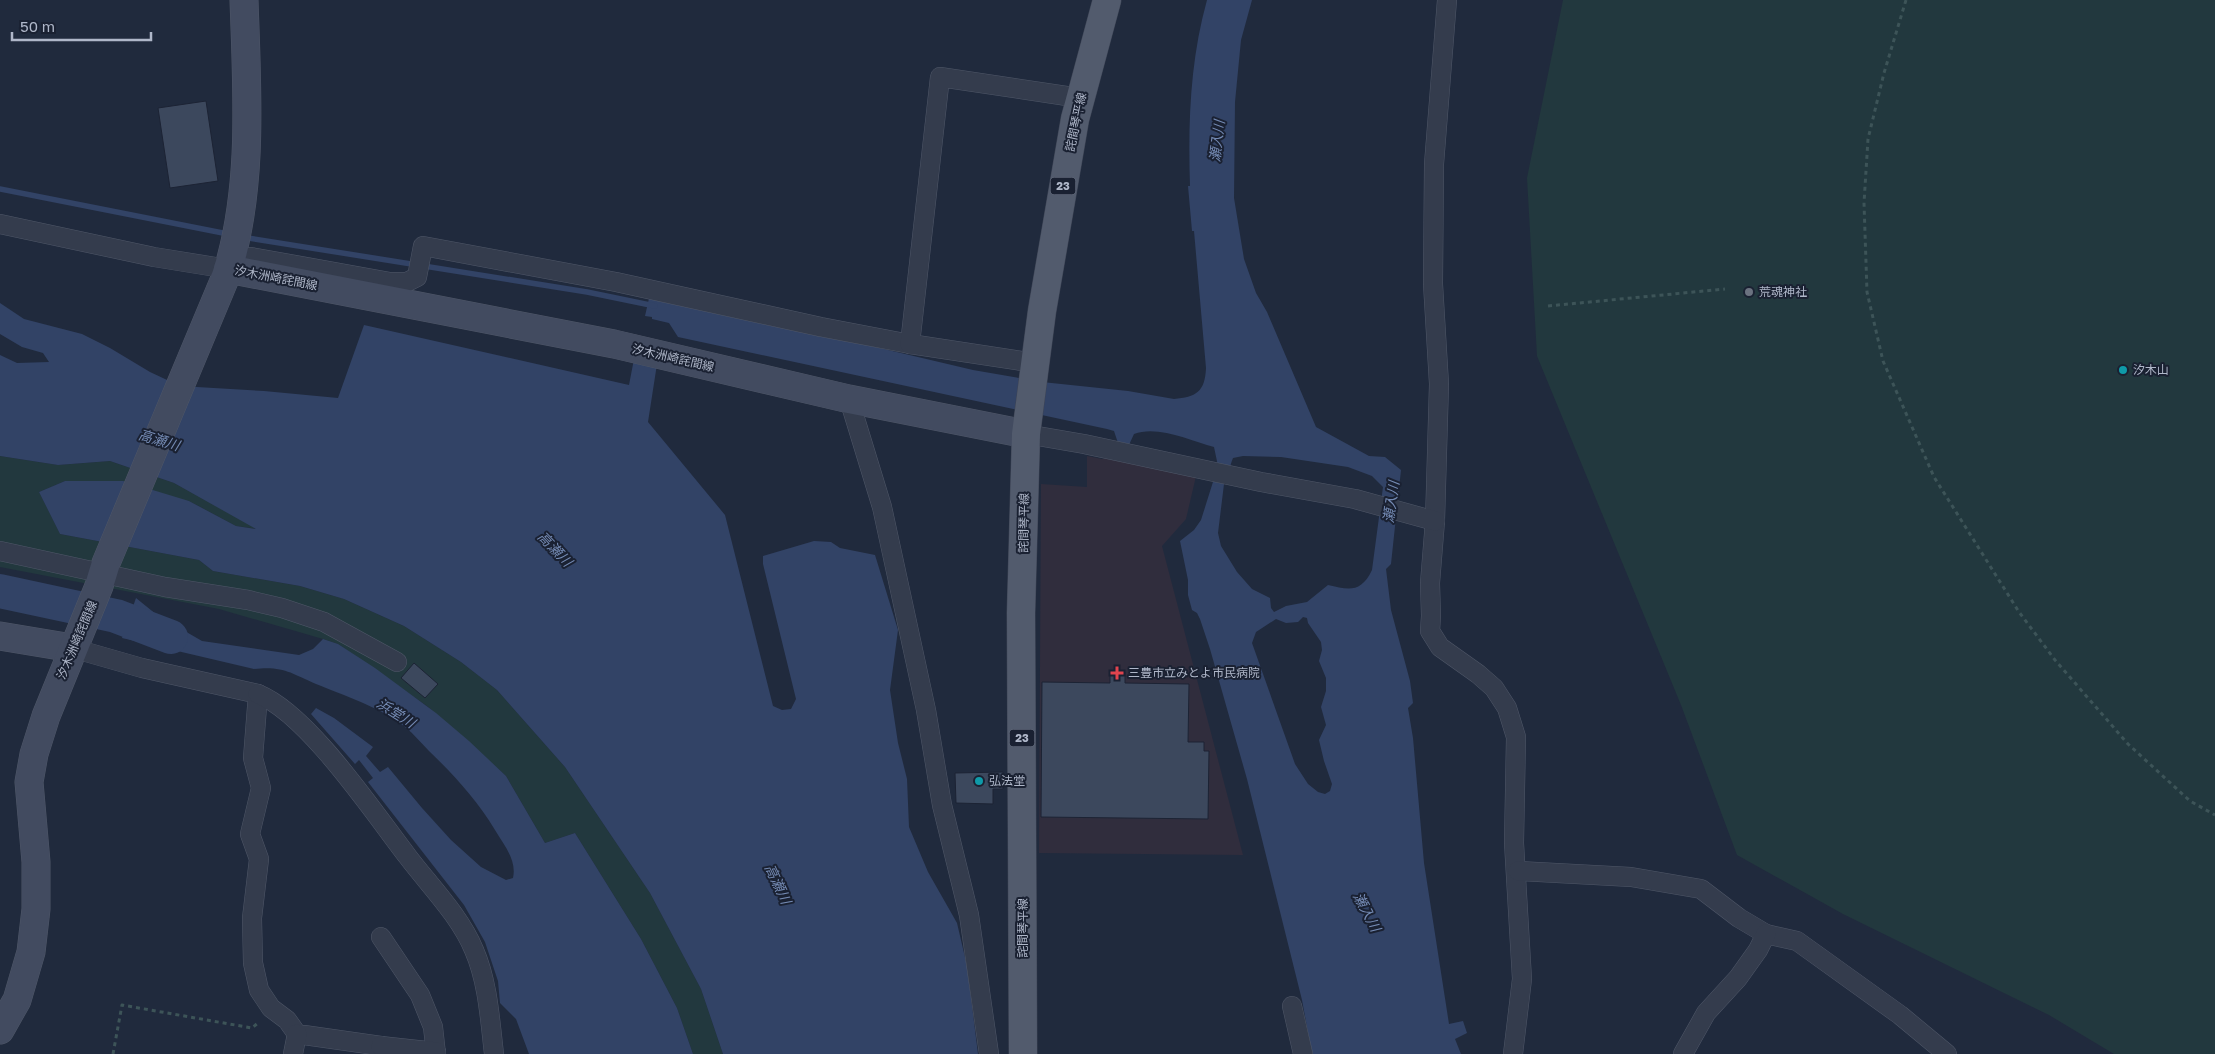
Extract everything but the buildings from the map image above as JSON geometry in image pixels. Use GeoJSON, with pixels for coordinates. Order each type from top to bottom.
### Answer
{"type":"FeatureCollection","features":[{"type":"Feature","properties":{"kind":"main road"},"geometry":{"type":"LineString","coordinates":[[232,255],[248,122],[244,0]]}},
{"type":"Feature","properties":{"kind":"main road","name":"詫間琴平線"},"geometry":{"type":"LineString","coordinates":[[1023,1054],[1022,614],[1027,429],[1046,282],[1074,119],[1107,0]]}},
{"type":"Feature","properties":{"kind":"main road","name":"汐木洲崎詫間線"},"geometry":{"type":"LineString","coordinates":[[0,1030],[17,1000],[31,952],[35,917],[36,862],[29,782],[34,754],[46,716],[72,648],[232,255],[849,399],[1027,429]]}},
{"type":"Feature","properties":{"kind":"main road"},"geometry":{"type":"LineString","coordinates":[[0,636],[72,648]]}},
{"type":"Feature","properties":{"kind":"street"},"geometry":{"type":"LineString","coordinates":[[1447,0],[1434,164],[1434,284],[1439,384],[1430,631],[1440,647],[1494,688],[1507,708],[1516,737],[1514,843],[1518,871],[1522,979],[1513,1054]]}},
{"type":"Feature","properties":{"kind":"street"},"geometry":{"type":"LineString","coordinates":[[910,344],[940,77],[1080,98]]}},
{"type":"Feature","properties":{"kind":"street"},"geometry":{"type":"LineString","coordinates":[[0,224],[154,257],[232,255],[251,257],[390,282],[407,282],[417,277],[423,246],[616,282],[821,327],[1034,369]]}},
{"type":"Feature","properties":{"kind":"street"},"geometry":{"type":"LineString","coordinates":[[849,399],[882,507],[921,691],[942,805],[969,915],[989,1054]]}},
{"type":"Feature","properties":{"kind":"street"},"geometry":{"type":"LineString","coordinates":[[1027,429],[1261,482],[1355,499],[1435,521]]}},
{"type":"Feature","properties":{"kind":"street"},"geometry":{"type":"LineString","coordinates":[[0,551],[165,587],[248,600],[282,608],[324,622],[397,662]]}},
{"type":"Feature","properties":{"kind":"street"},"geometry":{"type":"LineString","coordinates":[[72,648],[142,668],[258,694],[271,699],[312,736],[356,789],[454,917],[474,950],[489,1009],[494,1054]]}},
{"type":"Feature","properties":{"kind":"street"},"geometry":{"type":"LineString","coordinates":[[258,694],[254,718],[253,758],[260,788],[250,834],[259,859],[252,918],[253,963],[259,990],[271,1008],[287,1020],[297,1034],[381,1050],[436,1053],[433,1027],[420,995],[381,937]]}},
{"type":"Feature","properties":{"kind":"street"},"geometry":{"type":"LineString","coordinates":[[1518,871],[1631,877],[1701,889],[1739,918],[1766,934],[1797,941],[1900,1015],[1948,1054]]}},
{"type":"Feature","properties":{"kind":"street"},"geometry":{"type":"LineString","coordinates":[[1683,1054],[1706,1013],[1738,978],[1758,950],[1766,934]]}},
{"type":"Feature","properties":{"kind":"street"},"geometry":{"type":"LineString","coordinates":[[1292,1006],[1303,1054]]}},
{"type":"Feature","properties":{"kind":"street"},"geometry":{"type":"LineString","coordinates":[[293,1054],[297,1034]]}},
{"type":"Feature","properties":{"kind":"path"},"geometry":{"type":"LineString","coordinates":[[1906,0],[1884,73],[1868,140],[1864,203],[1868,292],[1884,361],[1934,477],[2031,628],[2081,692],[2093,702],[2128,744],[2190,801],[2215,815]]}},
{"type":"Feature","properties":{"kind":"path"},"geometry":{"type":"LineString","coordinates":[[1548,306],[1725,289]]}},
{"type":"Feature","properties":{"kind":"path"},"geometry":{"type":"LineString","coordinates":[[113,1054],[122,1005],[252,1028],[271,1008]]}},
{"type":"Feature","properties":{"kind":"shaded area","name":"三豊市立みとよ市民病院"},"geometry":{"type":"Polygon","coordinates":[[[1113,455],[1197,472],[1186,519],[1162,546],[1243,855],[1039,853],[1041,484],[1087,487],[1087,456],[1102,459],[1113,455]]]}},
{"type":"Feature","properties":{"kind":"green space"},"geometry":{"type":"Polygon","coordinates":[[[1563,0],[2215,0],[2215,1054],[2114,1054],[2049,1015],[1843,914],[1737,855],[1681,705],[1537,356],[1527,178],[1563,0]]]}},
{"type":"Feature","properties":{"kind":"green space"},"geometry":{"type":"Polygon","coordinates":[[[0,456],[58,465],[110,461],[174,483],[257,529],[236,526],[189,501],[65,481],[39,492],[60,534],[199,560],[213,571],[300,586],[344,599],[404,626],[461,662],[497,690],[565,767],[650,893],[701,989],[723,1054],[693,1054],[677,1008],[641,939],[575,833],[545,843],[506,776],[427,706],[338,644],[219,609],[0,567],[0,456]]]}},
{"type":"Feature","properties":{"kind":"water","name":"瀬入川"},"geometry":{"type":"Polygon","coordinates":[[[1207,0],[1252,0],[1241,40],[1235,102],[1234,198],[1244,259],[1256,293],[1267,312],[1316,427],[1369,456],[1385,457],[1401,470],[1391,564],[1386,569],[1391,610],[1410,681],[1413,703],[1408,708],[1413,738],[1424,863],[1449,1024],[1463,1021],[1467,1033],[1455,1039],[1461,1054],[1312,1054],[1302,1000],[1247,779],[1210,649],[1200,619],[1197,613],[1192,610],[1188,595],[1188,580],[1180,541],[1194,530],[1201,520],[1218,466],[1214,447],[1153,431],[1134,434],[1128,447],[1118,443],[1114,431],[1107,429],[678,337],[669,323],[645,316],[650,294],[973,370],[1042,382],[1128,391],[1174,399],[1194,395],[1204,383],[1206,368],[1194,231],[1192,231],[1188,186],[1190,186],[1191,92],[1201,23],[1207,0]],[[1243,456],[1233,458],[1224,484],[1218,533],[1221,546],[1237,572],[1252,589],[1270,598],[1271,608],[1274,612],[1286,606],[1307,602],[1328,585],[1348,589],[1363,583],[1372,570],[1383,487],[1372,476],[1348,467],[1281,457],[1243,456]],[[1303,617],[1298,622],[1286,623],[1276,619],[1256,632],[1252,643],[1295,764],[1308,784],[1318,792],[1325,794],[1330,791],[1332,784],[1319,740],[1326,725],[1321,707],[1326,691],[1326,678],[1319,661],[1322,650],[1321,642],[1308,623],[1307,618],[1303,617]]]}},
{"type":"Feature","properties":{"kind":"water","name":"高瀬川"},"geometry":{"type":"Polygon","coordinates":[[[0,303],[24,319],[82,334],[150,372],[180,386],[338,398],[364,325],[629,385],[634,359],[657,364],[648,422],[725,515],[773,706],[782,710],[791,709],[796,699],[763,564],[763,556],[814,541],[831,542],[840,548],[875,555],[898,630],[890,690],[898,743],[907,779],[909,827],[928,872],[957,923],[967,966],[978,1054],[723,1054],[701,989],[650,893],[565,767],[497,690],[461,662],[404,626],[344,599],[300,586],[213,571],[199,560],[60,534],[39,492],[65,481],[123,481],[189,501],[236,526],[256,529],[174,483],[110,461],[58,465],[0,456],[0,355],[17,363],[49,362],[43,353],[22,347],[0,334],[0,303]]]}},
{"type":"Feature","properties":{"kind":"water"},"geometry":{"type":"Polygon","coordinates":[[[136,598],[157,615],[202,641],[299,655],[313,649],[323,639],[338,644],[375,668],[436,713],[506,776],[545,843],[575,833],[641,939],[677,1008],[693,1054],[529,1054],[516,1019],[500,1003],[498,981],[485,942],[464,905],[368,782],[373,778],[359,760],[355,764],[311,714],[316,708],[334,718],[373,747],[366,756],[380,772],[388,767],[451,840],[481,867],[506,880],[513,878],[514,871],[509,853],[481,808],[465,788],[408,730],[396,720],[362,702],[286,671],[264,668],[254,669],[122,638],[136,598]]]}},
{"type":"Feature","properties":{"kind":"waterway"},"geometry":{"type":"LineString","coordinates":[[0,189],[228,234]]}},
{"type":"Feature","properties":{"kind":"waterway"},"geometry":{"type":"LineString","coordinates":[[242,237],[587,292],[655,306]]}},
{"type":"Feature","properties":{"kind":"waterway","name":"浜堂川"},"geometry":{"type":"LineString","coordinates":[[0,591],[116,616],[171,637]]}},
{"type":"Feature","properties":{"kind":"place","name":"荒魂神社"},"geometry":{"type":"Point","coordinates":[1749,292]}},
{"type":"Feature","properties":{"kind":"place","name":"汐木山"},"geometry":{"type":"Point","coordinates":[2123,370]}},
{"type":"Feature","properties":{"kind":"place","name":"三豊市立みとよ市民病院"},"geometry":{"type":"Point","coordinates":[1117,673]}},
{"type":"Feature","properties":{"kind":"place","name":"弘法堂"},"geometry":{"type":"Point","coordinates":[979,781]}}]}
